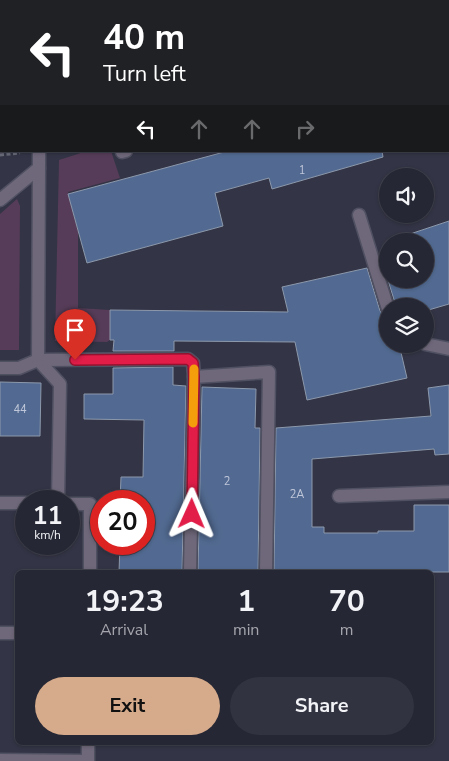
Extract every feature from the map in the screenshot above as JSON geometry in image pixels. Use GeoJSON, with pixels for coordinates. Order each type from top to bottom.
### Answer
{"type":"FeatureCollection","features":[{"type":"Feature","properties":{"kind":"street"},"geometry":{"type":"LineString","coordinates":[[39,152],[38,360],[60,384],[58,490]]}},
{"type":"Feature","properties":{"kind":"street"},"geometry":{"type":"LineString","coordinates":[[0,200],[39,168]]}},
{"type":"Feature","properties":{"kind":"street"},"geometry":{"type":"LineString","coordinates":[[359,215],[385,298]]}},
{"type":"Feature","properties":{"kind":"street"},"geometry":{"type":"LineString","coordinates":[[434,346],[449,349]]}},
{"type":"Feature","properties":{"kind":"street"},"geometry":{"type":"LineString","coordinates":[[0,368],[19,368],[38,360],[188,359],[193,363],[190,570]]}},
{"type":"Feature","properties":{"kind":"street"},"geometry":{"type":"LineString","coordinates":[[194,377],[270,372],[266,570]]}},
{"type":"Feature","properties":{"kind":"street"},"geometry":{"type":"LineString","coordinates":[[339,496],[449,492]]}},
{"type":"Feature","properties":{"kind":"street"},"geometry":{"type":"LineString","coordinates":[[0,503],[15,504]]}},
{"type":"Feature","properties":{"kind":"street"},"geometry":{"type":"LineString","coordinates":[[80,504],[90,504],[90,570]]}},
{"type":"Feature","properties":{"kind":"street"},"geometry":{"type":"LineString","coordinates":[[0,633],[15,633]]}},
{"type":"Feature","properties":{"kind":"street"},"geometry":{"type":"LineString","coordinates":[[0,760],[88,760],[88,745]]}},
{"type":"Feature","properties":{"kind":"path"},"geometry":{"type":"LineString","coordinates":[[0,155],[16,154]]}},
{"type":"Feature","properties":{"kind":"shaded area"},"geometry":{"type":"Polygon","coordinates":[[[84,152],[111,152],[120,178],[68,192],[78,231],[78,308],[110,310],[110,340],[107,342],[55,341],[59,160],[84,152]]]}},
{"type":"Feature","properties":{"kind":"shaded area"},"geometry":{"type":"Polygon","coordinates":[[[17,199],[20,206],[19,350],[0,350],[0,214],[17,199]]]}},
{"type":"Feature","properties":{"kind":"building"},"geometry":{"type":"Polygon","coordinates":[[[224,152],[382,152],[383,157],[272,189],[269,178],[215,193],[223,226],[87,263],[68,194],[224,152]]]}},
{"type":"Feature","properties":{"kind":"building"},"geometry":{"type":"Polygon","coordinates":[[[449,221],[449,304],[434,308],[434,298],[394,298],[390,288],[434,288],[434,233],[413,233],[449,221]]]}},
{"type":"Feature","properties":{"kind":"building"},"geometry":{"type":"Polygon","coordinates":[[[367,268],[379,308],[379,353],[401,353],[407,378],[307,400],[295,342],[174,341],[174,351],[113,351],[114,340],[110,340],[110,310],[288,312],[282,287],[367,268]]]}},
{"type":"Feature","properties":{"kind":"building"},"geometry":{"type":"Polygon","coordinates":[[[173,367],[173,385],[186,386],[182,570],[119,570],[120,555],[155,555],[155,490],[120,490],[121,477],[143,477],[144,420],[84,419],[84,394],[113,394],[113,368],[173,367]]]}},
{"type":"Feature","properties":{"kind":"building"},"geometry":{"type":"Polygon","coordinates":[[[0,382],[41,383],[40,436],[0,436],[0,382]]]}},
{"type":"Feature","properties":{"kind":"building"},"geometry":{"type":"Polygon","coordinates":[[[449,385],[449,454],[435,455],[434,449],[312,459],[312,527],[324,527],[324,533],[414,531],[414,505],[449,505],[449,572],[434,572],[434,570],[274,570],[276,428],[431,416],[428,388],[449,385]]]}},
{"type":"Feature","properties":{"kind":"building"},"geometry":{"type":"Polygon","coordinates":[[[202,387],[256,389],[255,428],[260,428],[258,570],[198,570],[202,387]]]}},
{"type":"Feature","properties":{"kind":"slow traffic"},"geometry":{"type":"LineString","coordinates":[[193,423],[194,369]]}},
{"type":"Feature","properties":{"kind":"route"},"geometry":{"type":"LineString","coordinates":[[75,360],[188,359],[193,363],[192,514]]}}]}
